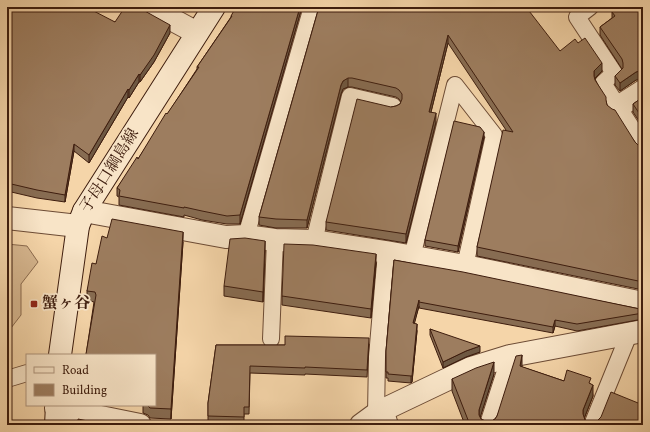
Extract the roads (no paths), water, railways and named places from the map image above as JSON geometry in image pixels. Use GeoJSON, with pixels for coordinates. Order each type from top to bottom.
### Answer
{"type":"FeatureCollection","features":[{"type":"Feature","properties":{"kind":"street"},"geometry":{"type":"LineString","coordinates":[[149,7],[197,33]]}},
{"type":"Feature","properties":{"kind":"street","name":"子母口綱島線"},"geometry":{"type":"LineString","coordinates":[[60,354],[81,219],[214,7]]}},
{"type":"Feature","properties":{"kind":"street"},"geometry":{"type":"LineString","coordinates":[[618,107],[643,90]]}},
{"type":"Feature","properties":{"kind":"street"},"geometry":{"type":"LineString","coordinates":[[7,218],[81,219],[226,237],[246,236],[275,240],[314,241],[465,266],[643,303]]}},
{"type":"Feature","properties":{"kind":"street"},"geometry":{"type":"LineString","coordinates":[[378,418],[471,368],[510,356],[636,332]]}},
{"type":"Feature","properties":{"kind":"street"},"geometry":{"type":"LineString","coordinates":[[56,413],[140,425]]}},
{"type":"Feature","properties":{"kind":"lane"},"geometry":{"type":"LineString","coordinates":[[246,236],[312,7]]}},
{"type":"Feature","properties":{"kind":"lane"},"geometry":{"type":"LineString","coordinates":[[590,7],[577,17],[614,73],[603,83],[643,145]]}},
{"type":"Feature","properties":{"kind":"lane"},"geometry":{"type":"LineString","coordinates":[[412,257],[455,86],[494,135],[465,266]]}},
{"type":"Feature","properties":{"kind":"lane"},"geometry":{"type":"LineString","coordinates":[[314,241],[350,96],[393,106]]}},
{"type":"Feature","properties":{"kind":"lane"},"geometry":{"type":"LineString","coordinates":[[271,339],[275,240]]}},
{"type":"Feature","properties":{"kind":"lane"},"geometry":{"type":"LineString","coordinates":[[378,418],[377,357],[386,252]]}},
{"type":"Feature","properties":{"kind":"lane"},"geometry":{"type":"LineString","coordinates":[[592,425],[636,332]]}},
{"type":"Feature","properties":{"kind":"lane"},"geometry":{"type":"LineString","coordinates":[[488,424],[510,356]]}},
{"type":"Feature","properties":{"kind":"lane"},"geometry":{"type":"LineString","coordinates":[[7,379],[26,373]]}},
{"type":"Feature","properties":{"kind":"place","name":"蟹ヶ谷"},"geometry":{"type":"Point","coordinates":[34,304]}}]}
